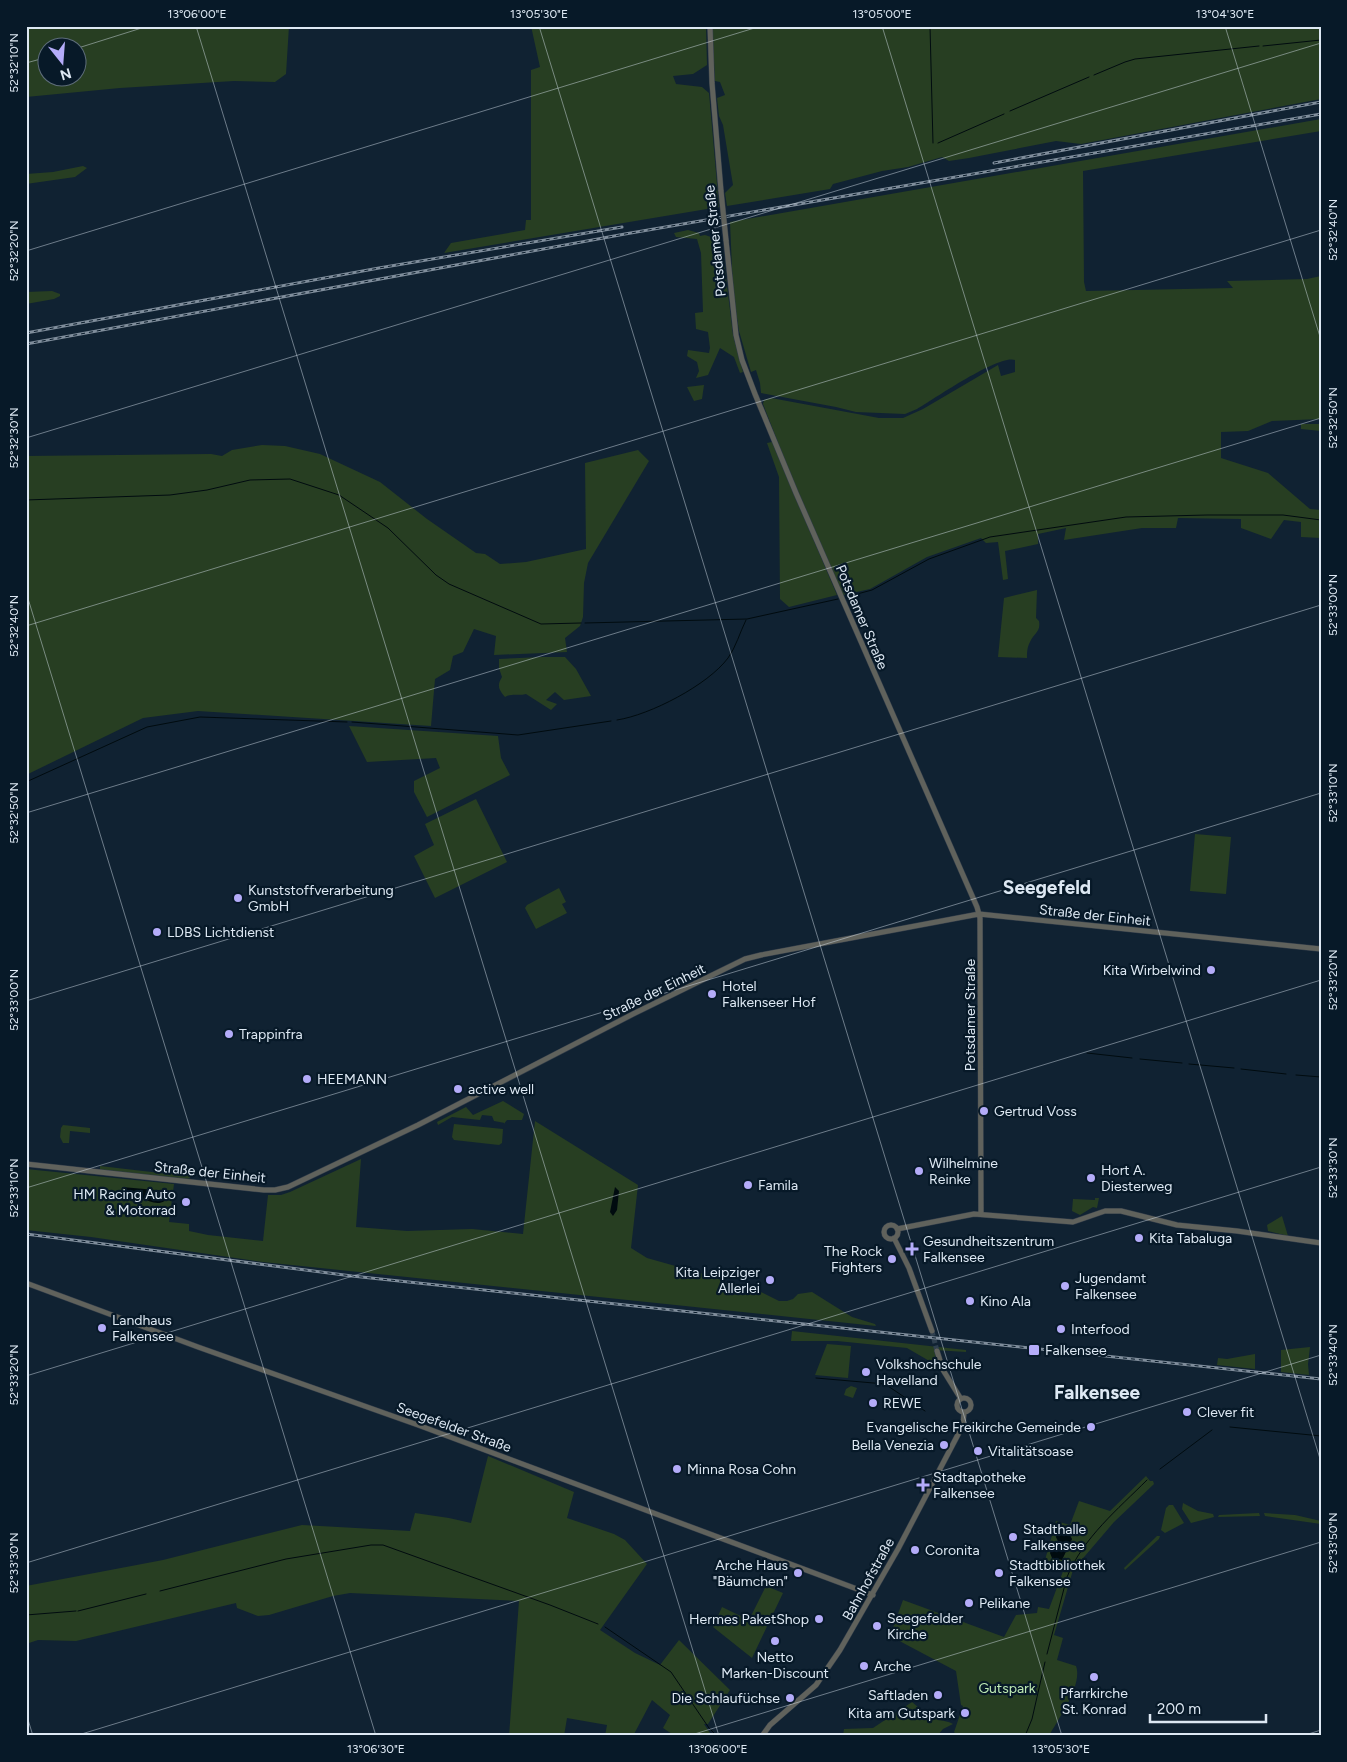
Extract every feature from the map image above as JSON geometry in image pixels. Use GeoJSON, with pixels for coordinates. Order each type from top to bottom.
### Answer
{"type":"FeatureCollection","features":[{"type":"Feature","properties":{"kind":"street","name":"Potsdamer Straße"},"geometry":{"type":"LineString","coordinates":[[710,26],[712,83],[721,191],[735,328],[742,360],[796,493],[979,914],[981,924],[981,1214]]}},
{"type":"Feature","properties":{"kind":"street","name":"Straße der Einheit"},"geometry":{"type":"LineString","coordinates":[[26,1164],[264,1190],[288,1187],[418,1125],[454,1105],[745,959],[979,914],[1321,949]]}},
{"type":"Feature","properties":{"kind":"street"},"geometry":{"type":"LineString","coordinates":[[894,1238],[886,1236],[885,1228],[892,1225],[897,1229],[967,1215],[981,1214],[1064,1222],[1079,1221],[1099,1212],[1114,1211],[1178,1225],[1321,1243]]}},
{"type":"Feature","properties":{"kind":"street"},"geometry":{"type":"LineString","coordinates":[[894,1238],[897,1235],[897,1229]]}},
{"type":"Feature","properties":{"kind":"street"},"geometry":{"type":"LineString","coordinates":[[894,1238],[909,1268],[932,1332]]}},
{"type":"Feature","properties":{"kind":"street","name":"Seegefelder Straße"},"geometry":{"type":"LineString","coordinates":[[26,1283],[198,1348],[418,1425],[872,1595]]}},
{"type":"Feature","properties":{"kind":"street"},"geometry":{"type":"LineString","coordinates":[[937,1351],[943,1370],[961,1399]]}},
{"type":"Feature","properties":{"kind":"street"},"geometry":{"type":"LineString","coordinates":[[961,1399],[966,1399],[971,1403],[970,1409],[964,1412],[958,1408],[958,1402],[961,1399]]}},
{"type":"Feature","properties":{"kind":"street","name":"Bahnhofstraße"},"geometry":{"type":"LineString","coordinates":[[762,1736],[770,1726],[821,1679],[840,1650],[905,1536],[963,1425],[964,1412]]}},
{"type":"Feature","properties":{"kind":"green space"},"geometry":{"type":"Polygon","coordinates":[[[26,26],[289,26],[286,74],[275,82],[234,81],[120,88],[26,97],[26,26]]]}},
{"type":"Feature","properties":{"kind":"green space"},"geometry":{"type":"Polygon","coordinates":[[[531,26],[706,26],[707,65],[693,74],[673,76],[676,84],[702,87],[709,93],[719,207],[444,253],[451,243],[525,230],[526,220],[531,220],[531,70],[540,67],[531,26]]]}},
{"type":"Feature","properties":{"kind":"green space"},"geometry":{"type":"Polygon","coordinates":[[[712,26],[1321,26],[1321,99],[1081,144],[1056,141],[949,161],[942,157],[908,167],[882,171],[833,184],[830,189],[727,206],[725,193],[733,185],[723,125],[719,116],[717,98],[725,95],[720,82],[715,81],[712,26]]]}},
{"type":"Feature","properties":{"kind":"green space"},"geometry":{"type":"Polygon","coordinates":[[[1321,119],[1321,131],[1083,171],[1084,282],[1086,291],[1233,288],[1227,281],[1307,279],[1321,276],[1321,419],[1272,421],[1248,431],[1221,432],[1221,458],[1268,473],[1310,509],[1321,510],[1321,538],[1301,537],[1301,522],[1284,520],[1271,539],[1241,528],[1241,519],[1178,518],[1176,528],[1142,528],[1064,540],[1066,528],[1038,534],[1038,544],[1005,551],[1008,579],[1003,580],[998,542],[986,543],[981,538],[927,557],[870,589],[843,595],[791,476],[763,404],[764,400],[771,398],[879,418],[903,418],[923,409],[998,365],[1001,376],[1015,372],[1015,360],[1007,360],[981,370],[917,409],[905,414],[856,412],[761,393],[756,370],[751,372],[739,331],[733,291],[730,222],[1321,119]]]}},
{"type":"Feature","properties":{"kind":"green space"},"geometry":{"type":"Polygon","coordinates":[[[83,166],[87,168],[75,177],[26,184],[26,174],[53,172],[83,166]]]}},
{"type":"Feature","properties":{"kind":"green space"},"geometry":{"type":"Polygon","coordinates":[[[688,230],[699,233],[700,236],[705,235],[717,239],[723,252],[733,335],[743,372],[740,373],[734,357],[720,348],[708,375],[696,378],[699,371],[697,362],[687,356],[688,350],[709,353],[710,348],[708,332],[696,329],[695,313],[703,312],[701,253],[697,239],[676,237],[674,233],[688,230]]]}},
{"type":"Feature","properties":{"kind":"green space"},"geometry":{"type":"Polygon","coordinates":[[[52,291],[60,294],[60,296],[54,299],[26,304],[26,292],[52,291]]]}},
{"type":"Feature","properties":{"kind":"green space"},"geometry":{"type":"Polygon","coordinates":[[[704,385],[702,399],[694,401],[687,387],[704,385]]]}},
{"type":"Feature","properties":{"kind":"green space"},"geometry":{"type":"Polygon","coordinates":[[[1301,424],[1321,424],[1321,431],[1301,429],[1301,424]]]}},
{"type":"Feature","properties":{"kind":"green space"},"geometry":{"type":"Polygon","coordinates":[[[772,442],[837,595],[789,607],[780,599],[779,477],[767,443],[772,442]]]}},
{"type":"Feature","properties":{"kind":"green space"},"geometry":{"type":"Polygon","coordinates":[[[262,445],[285,446],[320,454],[380,482],[427,519],[476,553],[485,554],[500,564],[526,562],[586,549],[585,463],[638,450],[649,461],[588,563],[584,583],[583,617],[580,626],[565,638],[567,652],[494,655],[496,636],[474,629],[463,652],[453,656],[450,670],[435,679],[431,726],[198,711],[143,718],[26,775],[26,456],[211,454],[222,456],[232,450],[262,445]]]}},
{"type":"Feature","properties":{"kind":"green space"},"geometry":{"type":"Polygon","coordinates":[[[1037,590],[1036,618],[1039,621],[1039,628],[1029,644],[1027,658],[998,657],[1004,598],[1037,590]]]}},
{"type":"Feature","properties":{"kind":"green space"},"geometry":{"type":"Polygon","coordinates":[[[565,657],[576,669],[591,696],[564,700],[555,692],[546,700],[557,704],[551,710],[526,694],[505,697],[499,687],[502,677],[499,659],[565,657]]]}},
{"type":"Feature","properties":{"kind":"green space"},"geometry":{"type":"Polygon","coordinates":[[[349,726],[498,736],[501,758],[510,775],[427,817],[414,792],[414,781],[440,768],[436,758],[367,762],[349,726]]]}},
{"type":"Feature","properties":{"kind":"green space"},"geometry":{"type":"Polygon","coordinates":[[[476,799],[507,862],[435,898],[414,856],[434,845],[425,824],[476,799]]]}},
{"type":"Feature","properties":{"kind":"green space"},"geometry":{"type":"Polygon","coordinates":[[[1195,834],[1231,837],[1226,894],[1190,891],[1195,834]]]}},
{"type":"Feature","properties":{"kind":"green space"},"geometry":{"type":"Polygon","coordinates":[[[559,888],[566,902],[562,904],[567,913],[536,929],[525,908],[527,905],[559,888]]]}},
{"type":"Feature","properties":{"kind":"green space"},"geometry":{"type":"Polygon","coordinates":[[[503,1101],[524,1114],[522,1120],[507,1120],[505,1123],[494,1121],[492,1116],[482,1115],[480,1120],[452,1117],[438,1125],[437,1122],[466,1107],[473,1115],[503,1101]]]}},
{"type":"Feature","properties":{"kind":"green space"},"geometry":{"type":"Polygon","coordinates":[[[535,1121],[638,1185],[631,1248],[647,1258],[725,1280],[724,1283],[753,1286],[753,1288],[779,1301],[787,1301],[793,1299],[798,1294],[812,1292],[852,1317],[875,1324],[876,1326],[263,1262],[91,1237],[26,1230],[26,1169],[174,1184],[169,1222],[189,1224],[189,1231],[208,1235],[263,1241],[268,1195],[281,1195],[290,1192],[361,1159],[356,1227],[407,1231],[472,1229],[523,1234],[535,1121]]]}},
{"type":"Feature","properties":{"kind":"green space"},"geometry":{"type":"Polygon","coordinates":[[[454,1124],[503,1129],[502,1143],[499,1145],[454,1140],[452,1137],[454,1124]]]}},
{"type":"Feature","properties":{"kind":"green space"},"geometry":{"type":"Polygon","coordinates":[[[63,1125],[90,1128],[90,1133],[70,1131],[69,1143],[63,1143],[60,1137],[63,1125]]]}},
{"type":"Feature","properties":{"kind":"green space"},"geometry":{"type":"Polygon","coordinates":[[[181,1164],[188,1165],[192,1174],[190,1178],[100,1170],[100,1166],[169,1174],[181,1164]]]}},
{"type":"Feature","properties":{"kind":"green space"},"geometry":{"type":"Polygon","coordinates":[[[1095,1198],[1099,1198],[1097,1208],[1093,1207],[1080,1215],[1072,1211],[1073,1199],[1095,1200],[1095,1198]]]}},
{"type":"Feature","properties":{"kind":"green space"},"geometry":{"type":"Polygon","coordinates":[[[1282,1216],[1288,1236],[1268,1231],[1267,1225],[1282,1216]]]}},
{"type":"Feature","properties":{"kind":"green space"},"geometry":{"type":"Polygon","coordinates":[[[792,1331],[966,1350],[966,1352],[934,1350],[938,1366],[907,1348],[837,1341],[791,1341],[792,1331]]]}},
{"type":"Feature","properties":{"kind":"green space"},"geometry":{"type":"Polygon","coordinates":[[[827,1344],[851,1346],[848,1378],[815,1375],[827,1344]]]}},
{"type":"Feature","properties":{"kind":"green space"},"geometry":{"type":"Polygon","coordinates":[[[1310,1347],[1309,1375],[1281,1372],[1281,1350],[1310,1347]]]}},
{"type":"Feature","properties":{"kind":"green space"},"geometry":{"type":"Polygon","coordinates":[[[1255,1354],[1255,1369],[1217,1365],[1218,1358],[1227,1359],[1255,1354]]]}},
{"type":"Feature","properties":{"kind":"green space"},"geometry":{"type":"Polygon","coordinates":[[[851,1386],[857,1388],[853,1398],[844,1395],[846,1389],[851,1386]]]}},
{"type":"Feature","properties":{"kind":"green space"},"geometry":{"type":"Polygon","coordinates":[[[488,1456],[574,1492],[567,1518],[614,1534],[625,1540],[647,1564],[600,1630],[635,1653],[660,1665],[679,1640],[730,1690],[708,1724],[704,1724],[712,1736],[675,1736],[663,1728],[670,1715],[652,1700],[633,1736],[605,1736],[607,1725],[567,1718],[564,1736],[509,1736],[519,1601],[350,1593],[333,1596],[269,1615],[258,1616],[237,1608],[236,1603],[76,1641],[38,1640],[26,1644],[26,1586],[163,1560],[302,1525],[410,1531],[415,1513],[471,1523],[488,1456]]]}},
{"type":"Feature","properties":{"kind":"green space","name":"Gutspark"},"geometry":{"type":"Polygon","coordinates":[[[1146,1476],[1150,1481],[1153,1481],[1154,1484],[1114,1522],[1073,1570],[1054,1635],[1063,1638],[1057,1660],[1076,1666],[1076,1683],[1049,1736],[958,1736],[954,1732],[963,1706],[961,1705],[956,1671],[890,1636],[903,1600],[1004,1637],[1016,1615],[1037,1613],[1038,1607],[1049,1609],[1065,1566],[1045,1560],[1056,1521],[1070,1525],[1079,1501],[1110,1511],[1146,1476]],[[1056,1537],[1058,1541],[1050,1553],[1062,1559],[1072,1539],[1056,1537]]]}},
{"type":"Feature","properties":{"kind":"green space"},"geometry":{"type":"Polygon","coordinates":[[[1183,1503],[1198,1511],[1213,1514],[1214,1517],[1191,1523],[1182,1509],[1183,1503]]]}},
{"type":"Feature","properties":{"kind":"green space"},"geometry":{"type":"Polygon","coordinates":[[[1169,1505],[1173,1505],[1184,1523],[1165,1533],[1161,1530],[1166,1508],[1169,1505]]]}},
{"type":"Feature","properties":{"kind":"green space"},"geometry":{"type":"Polygon","coordinates":[[[1259,1513],[1260,1516],[1218,1517],[1219,1515],[1259,1513]]]}},
{"type":"Feature","properties":{"kind":"green space"},"geometry":{"type":"Polygon","coordinates":[[[1264,1513],[1295,1515],[1321,1521],[1321,1524],[1265,1516],[1264,1513]]]}},
{"type":"Feature","properties":{"kind":"green space"},"geometry":{"type":"Polygon","coordinates":[[[1157,1536],[1160,1536],[1159,1539],[1125,1570],[1124,1568],[1157,1536]]]}},
{"type":"Feature","properties":{"kind":"green space"},"geometry":{"type":"Polygon","coordinates":[[[766,1586],[783,1593],[752,1658],[713,1627],[722,1607],[749,1620],[766,1586]]]}},
{"type":"Feature","properties":{"kind":"green space"},"geometry":{"type":"Polygon","coordinates":[[[912,1702],[930,1716],[953,1724],[943,1729],[937,1736],[843,1736],[844,1729],[873,1728],[912,1702]]]}},
{"type":"Feature","properties":{"kind":"shaded area"},"geometry":{"type":"Polygon","coordinates":[[[122,1187],[167,1191],[169,1195],[160,1203],[155,1203],[122,1187]]]}},
{"type":"Feature","properties":{"kind":"shaded area"},"geometry":{"type":"Polygon","coordinates":[[[615,1187],[619,1191],[617,1210],[613,1216],[610,1212],[615,1187]]]}},
{"type":"Feature","properties":{"kind":"shaded area"},"geometry":{"type":"Polygon","coordinates":[[[1058,1527],[1067,1529],[1072,1539],[1062,1560],[1052,1558],[1050,1553],[1058,1541],[1056,1537],[1058,1527]]]}},
{"type":"Feature","properties":{"kind":"waterway"},"geometry":{"type":"LineString","coordinates":[[930,26],[933,143]]}},
{"type":"Feature","properties":{"kind":"waterway"},"geometry":{"type":"LineString","coordinates":[[1263,46],[1321,40]]}},
{"type":"Feature","properties":{"kind":"waterway"},"geometry":{"type":"LineString","coordinates":[[1094,75],[1135,59],[1259,46]]}},
{"type":"Feature","properties":{"kind":"waterway"},"geometry":{"type":"LineString","coordinates":[[1010,111],[1089,77]]}},
{"type":"Feature","properties":{"kind":"waterway"},"geometry":{"type":"LineString","coordinates":[[938,143],[1004,114]]}},
{"type":"Feature","properties":{"kind":"waterway"},"geometry":{"type":"LineString","coordinates":[[26,500],[170,495],[207,490],[250,480],[290,479],[339,495],[388,528],[436,575],[449,584],[541,624],[581,623]]}},
{"type":"Feature","properties":{"kind":"waterway"},"geometry":{"type":"LineString","coordinates":[[846,597],[872,590],[929,559],[990,537],[1126,517],[1283,515],[1321,520]]}},
{"type":"Feature","properties":{"kind":"waterway"},"geometry":{"type":"LineString","coordinates":[[585,623],[747,619],[838,599]]}},
{"type":"Feature","properties":{"kind":"waterway"},"geometry":{"type":"LineString","coordinates":[[617,720],[661,705],[693,688],[707,678],[728,658],[746,620]]}},
{"type":"Feature","properties":{"kind":"waterway"},"geometry":{"type":"LineString","coordinates":[[26,782],[147,727],[200,717],[347,722]]}},
{"type":"Feature","properties":{"kind":"waterway"},"geometry":{"type":"LineString","coordinates":[[352,722],[518,735],[611,721]]}},
{"type":"Feature","properties":{"kind":"waterway"},"geometry":{"type":"LineString","coordinates":[[1087,1053],[1132,1058]]}},
{"type":"Feature","properties":{"kind":"waterway"},"geometry":{"type":"LineString","coordinates":[[1140,1059],[1182,1063]]}},
{"type":"Feature","properties":{"kind":"waterway"},"geometry":{"type":"LineString","coordinates":[[1189,1064],[1234,1068]]}},
{"type":"Feature","properties":{"kind":"waterway"},"geometry":{"type":"LineString","coordinates":[[1241,1069],[1286,1074]]}},
{"type":"Feature","properties":{"kind":"waterway"},"geometry":{"type":"LineString","coordinates":[[1296,1075],[1321,1077]]}},
{"type":"Feature","properties":{"kind":"waterway"},"geometry":{"type":"LineString","coordinates":[[816,1378],[885,1384],[925,1411]]}},
{"type":"Feature","properties":{"kind":"waterway"},"geometry":{"type":"LineString","coordinates":[[1230,1427],[1321,1436]]}},
{"type":"Feature","properties":{"kind":"waterway"},"geometry":{"type":"LineString","coordinates":[[1160,1469],[1212,1430]]}},
{"type":"Feature","properties":{"kind":"waterway"},"geometry":{"type":"LineString","coordinates":[[1047,1654],[1067,1577],[1082,1549],[1113,1513],[1147,1480]]}},
{"type":"Feature","properties":{"kind":"waterway"},"geometry":{"type":"LineString","coordinates":[[160,1591],[286,1559],[371,1545],[383,1545],[598,1624]]}},
{"type":"Feature","properties":{"kind":"waterway"},"geometry":{"type":"LineString","coordinates":[[78,1611],[146,1594]]}},
{"type":"Feature","properties":{"kind":"waterway"},"geometry":{"type":"LineString","coordinates":[[26,1615],[76,1611]]}},
{"type":"Feature","properties":{"kind":"waterway"},"geometry":{"type":"LineString","coordinates":[[605,1627],[671,1672],[709,1728],[717,1736]]}},
{"type":"Feature","properties":{"kind":"waterway"},"geometry":{"type":"LineString","coordinates":[[1025,1736],[1032,1719],[1045,1662]]}},
{"type":"Feature","properties":{"kind":"tunnel"},"geometry":{"type":"LineString","coordinates":[[932,1331],[937,1351]]}},
{"type":"Feature","properties":{"kind":"railway"},"geometry":{"type":"LineString","coordinates":[[994,163],[1321,102]]}},
{"type":"Feature","properties":{"kind":"railway"},"geometry":{"type":"LineString","coordinates":[[26,344],[625,234],[1321,114]]}},
{"type":"Feature","properties":{"kind":"railway"},"geometry":{"type":"LineString","coordinates":[[26,333],[379,268],[622,227]]}},
{"type":"Feature","properties":{"kind":"railway"},"geometry":{"type":"LineString","coordinates":[[26,1234],[352,1276],[1321,1379]]}},
{"type":"Feature","properties":{"kind":"place","name":"Kunststoffverarbeitung GmbH"},"geometry":{"type":"Point","coordinates":[238,898]}},
{"type":"Feature","properties":{"kind":"place","name":"LDBS Lichtdienst"},"geometry":{"type":"Point","coordinates":[157,932]}},
{"type":"Feature","properties":{"kind":"place","name":"Kita Wirbelwind"},"geometry":{"type":"Point","coordinates":[1211,970]}},
{"type":"Feature","properties":{"kind":"place","name":"Hotel Falkenseer Hof"},"geometry":{"type":"Point","coordinates":[712,994]}},
{"type":"Feature","properties":{"kind":"place","name":"Trappinfra"},"geometry":{"type":"Point","coordinates":[229,1034]}},
{"type":"Feature","properties":{"kind":"place","name":"HEEMANN"},"geometry":{"type":"Point","coordinates":[307,1079]}},
{"type":"Feature","properties":{"kind":"place","name":"active well"},"geometry":{"type":"Point","coordinates":[458,1089]}},
{"type":"Feature","properties":{"kind":"place","name":"Gertrud Voss"},"geometry":{"type":"Point","coordinates":[984,1111]}},
{"type":"Feature","properties":{"kind":"place","name":"Wilhelmine Reinke"},"geometry":{"type":"Point","coordinates":[919,1171]}},
{"type":"Feature","properties":{"kind":"place","name":"Hort A. Diesterweg"},"geometry":{"type":"Point","coordinates":[1091,1178]}},
{"type":"Feature","properties":{"kind":"place","name":"Famila"},"geometry":{"type":"Point","coordinates":[748,1185]}},
{"type":"Feature","properties":{"kind":"place","name":"HM Racing Auto & Motorrad"},"geometry":{"type":"Point","coordinates":[186,1202]}},
{"type":"Feature","properties":{"kind":"place","name":"Kita Tabaluga"},"geometry":{"type":"Point","coordinates":[1139,1238]}},
{"type":"Feature","properties":{"kind":"place","name":"Gesundheitszentrum Falkensee"},"geometry":{"type":"Point","coordinates":[912,1249]}},
{"type":"Feature","properties":{"kind":"place","name":"The Rock Fighters"},"geometry":{"type":"Point","coordinates":[892,1259]}},
{"type":"Feature","properties":{"kind":"place","name":"Kita Leipziger Allerlei"},"geometry":{"type":"Point","coordinates":[770,1280]}},
{"type":"Feature","properties":{"kind":"place","name":"Jugendamt Falkensee"},"geometry":{"type":"Point","coordinates":[1065,1286]}},
{"type":"Feature","properties":{"kind":"place","name":"Kino Ala"},"geometry":{"type":"Point","coordinates":[970,1301]}},
{"type":"Feature","properties":{"kind":"place","name":"Landhaus Falkensee"},"geometry":{"type":"Point","coordinates":[102,1328]}},
{"type":"Feature","properties":{"kind":"place","name":"Interfood"},"geometry":{"type":"Point","coordinates":[1061,1329]}},
{"type":"Feature","properties":{"kind":"place","name":"Falkensee"},"geometry":{"type":"Point","coordinates":[1034,1350]}},
{"type":"Feature","properties":{"kind":"place","name":"Volkshochschule Havelland"},"geometry":{"type":"Point","coordinates":[866,1372]}},
{"type":"Feature","properties":{"kind":"place","name":"REWE"},"geometry":{"type":"Point","coordinates":[873,1403]}},
{"type":"Feature","properties":{"kind":"place","name":"Clever fit"},"geometry":{"type":"Point","coordinates":[1187,1412]}},
{"type":"Feature","properties":{"kind":"place","name":"Evangelische Freikirche Gemeinde"},"geometry":{"type":"Point","coordinates":[1091,1427]}},
{"type":"Feature","properties":{"kind":"place","name":"Bella Venezia"},"geometry":{"type":"Point","coordinates":[944,1445]}},
{"type":"Feature","properties":{"kind":"place","name":"Vitalitätsoase"},"geometry":{"type":"Point","coordinates":[978,1451]}},
{"type":"Feature","properties":{"kind":"place","name":"Minna Rosa Cohn"},"geometry":{"type":"Point","coordinates":[677,1469]}},
{"type":"Feature","properties":{"kind":"place","name":"Stadtapotheke Falkensee"},"geometry":{"type":"Point","coordinates":[923,1485]}},
{"type":"Feature","properties":{"kind":"place","name":"Stadthalle Falkensee"},"geometry":{"type":"Point","coordinates":[1013,1537]}},
{"type":"Feature","properties":{"kind":"place","name":"Coronita"},"geometry":{"type":"Point","coordinates":[915,1550]}},
{"type":"Feature","properties":{"kind":"place","name":"Arche Haus \"Bäumchen\""},"geometry":{"type":"Point","coordinates":[798,1573]}},
{"type":"Feature","properties":{"kind":"place","name":"Stadtbibliothek Falkensee"},"geometry":{"type":"Point","coordinates":[999,1573]}},
{"type":"Feature","properties":{"kind":"place","name":"Pelikane"},"geometry":{"type":"Point","coordinates":[969,1603]}},
{"type":"Feature","properties":{"kind":"place","name":"Hermes PaketShop"},"geometry":{"type":"Point","coordinates":[819,1619]}},
{"type":"Feature","properties":{"kind":"place","name":"Seegefelder Kirche"},"geometry":{"type":"Point","coordinates":[877,1626]}},
{"type":"Feature","properties":{"kind":"place","name":"Netto Marken-Discount"},"geometry":{"type":"Point","coordinates":[775,1641]}},
{"type":"Feature","properties":{"kind":"place","name":"Arche"},"geometry":{"type":"Point","coordinates":[864,1666]}},
{"type":"Feature","properties":{"kind":"place","name":"Pfarrkirche St. Konrad"},"geometry":{"type":"Point","coordinates":[1094,1677]}},
{"type":"Feature","properties":{"kind":"place","name":"Saftladen"},"geometry":{"type":"Point","coordinates":[938,1695]}},
{"type":"Feature","properties":{"kind":"place","name":"Die Schlaufüchse"},"geometry":{"type":"Point","coordinates":[790,1698]}},
{"type":"Feature","properties":{"kind":"place","name":"Kita am Gutspark"},"geometry":{"type":"Point","coordinates":[965,1713]}},
{"type":"Feature","properties":{"kind":"district","name":"Seegefeld"},"geometry":{"type":"Point","coordinates":[1047,887]}},
{"type":"Feature","properties":{"kind":"district","name":"Falkensee"},"geometry":{"type":"Point","coordinates":[1097,1392]}}]}
